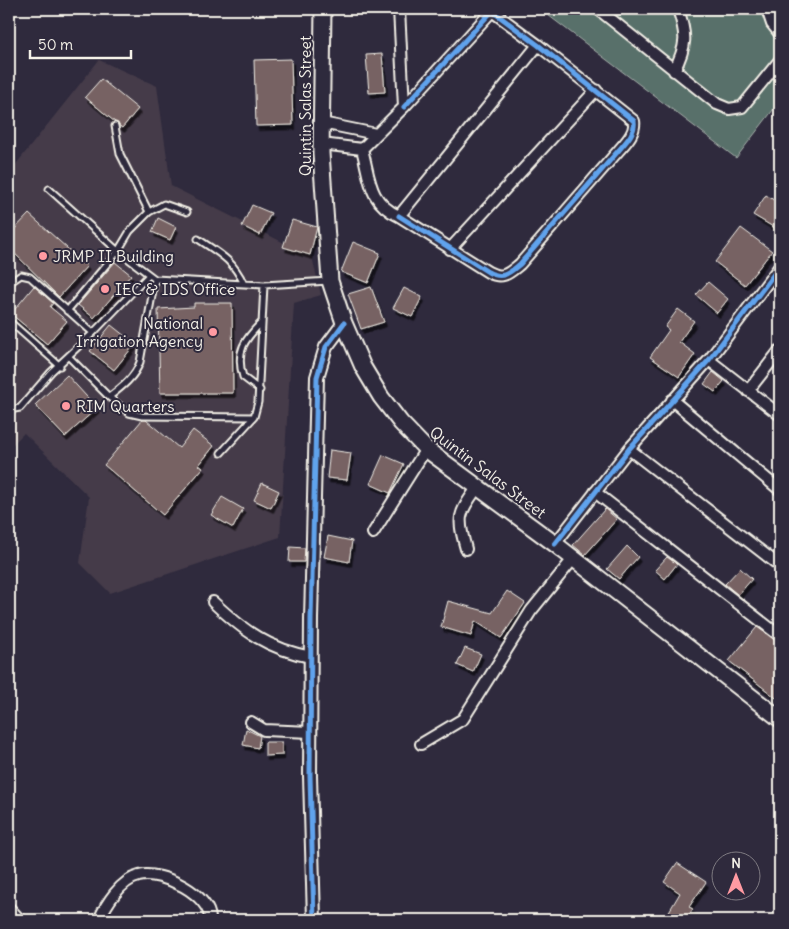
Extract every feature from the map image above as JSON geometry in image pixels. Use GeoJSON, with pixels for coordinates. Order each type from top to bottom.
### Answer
{"type":"FeatureCollection","features":[{"type":"Feature","properties":{"kind":"main road","name":"Quintin Salas Street"},"geometry":{"type":"LineString","coordinates":[[323,9],[322,144],[330,281],[344,323],[363,367],[380,397],[426,449],[555,544],[780,719]]}},
{"type":"Feature","properties":{"kind":"street"},"geometry":{"type":"LineString","coordinates":[[399,9],[404,107]]}},
{"type":"Feature","properties":{"kind":"street"},"geometry":{"type":"LineString","coordinates":[[598,9],[674,71],[718,104],[728,109],[742,107],[780,60]]}},
{"type":"Feature","properties":{"kind":"street"},"geometry":{"type":"LineString","coordinates":[[674,71],[685,46],[685,31],[678,9]]}},
{"type":"Feature","properties":{"kind":"street"},"geometry":{"type":"LineString","coordinates":[[767,9],[772,24],[780,34]]}},
{"type":"Feature","properties":{"kind":"street"},"geometry":{"type":"LineString","coordinates":[[490,10],[538,44],[634,121],[633,131],[619,150],[520,264],[507,275],[495,276],[379,203],[372,192],[362,149],[404,107],[490,10]]}},
{"type":"Feature","properties":{"kind":"street"},"geometry":{"type":"LineString","coordinates":[[399,216],[538,44]]}},
{"type":"Feature","properties":{"kind":"street"},"geometry":{"type":"LineString","coordinates":[[450,249],[596,90]]}},
{"type":"Feature","properties":{"kind":"street"},"geometry":{"type":"LineString","coordinates":[[322,123],[376,134]]}},
{"type":"Feature","properties":{"kind":"street"},"geometry":{"type":"LineString","coordinates":[[322,144],[362,149]]}},
{"type":"Feature","properties":{"kind":"street"},"geometry":{"type":"LineString","coordinates":[[555,544],[629,449],[710,360],[780,266]]}},
{"type":"Feature","properties":{"kind":"street"},"geometry":{"type":"LineString","coordinates":[[314,920],[310,732],[317,377],[326,347],[344,323]]}},
{"type":"Feature","properties":{"kind":"street"},"geometry":{"type":"LineString","coordinates":[[748,391],[780,350]]}},
{"type":"Feature","properties":{"kind":"street"},"geometry":{"type":"LineString","coordinates":[[710,360],[780,415]]}},
{"type":"Feature","properties":{"kind":"street"},"geometry":{"type":"LineString","coordinates":[[672,400],[780,490]]}},
{"type":"Feature","properties":{"kind":"street"},"geometry":{"type":"LineString","coordinates":[[374,533],[426,449]]}},
{"type":"Feature","properties":{"kind":"street"},"geometry":{"type":"LineString","coordinates":[[629,449],[780,566]]}},
{"type":"Feature","properties":{"kind":"street"},"geometry":{"type":"LineString","coordinates":[[466,549],[459,522],[461,514],[477,488]]}},
{"type":"Feature","properties":{"kind":"street"},"geometry":{"type":"LineString","coordinates":[[595,492],[780,636]]}},
{"type":"Feature","properties":{"kind":"street"},"geometry":{"type":"LineString","coordinates":[[421,744],[463,719],[531,611],[573,559]]}},
{"type":"Feature","properties":{"kind":"street"},"geometry":{"type":"LineString","coordinates":[[212,602],[254,637],[288,653],[311,657]]}},
{"type":"Feature","properties":{"kind":"street"},"geometry":{"type":"LineString","coordinates":[[251,722],[264,730],[310,732]]}},
{"type":"Feature","properties":{"kind":"street"},"geometry":{"type":"LineString","coordinates":[[99,920],[113,898],[126,883],[138,876],[150,874],[162,876],[196,895],[205,902],[209,910],[210,920]]}},
{"type":"Feature","properties":{"kind":"street"},"geometry":{"type":"LineString","coordinates":[[9,908],[20,920]]}},
{"type":"Feature","properties":{"kind":"lane"},"geometry":{"type":"LineString","coordinates":[[114,126],[120,154],[149,212]]}},
{"type":"Feature","properties":{"kind":"lane"},"geometry":{"type":"LineString","coordinates":[[49,189],[118,251],[148,276],[155,279],[264,285],[330,281]]}},
{"type":"Feature","properties":{"kind":"lane"},"geometry":{"type":"LineString","coordinates":[[67,311],[118,251],[130,232],[149,212],[164,204],[188,212]]}},
{"type":"Feature","properties":{"kind":"lane"},"geometry":{"type":"LineString","coordinates":[[198,239],[225,256],[236,267],[244,284]]}},
{"type":"Feature","properties":{"kind":"lane"},"geometry":{"type":"LineString","coordinates":[[9,283],[22,275],[30,277],[94,333]]}},
{"type":"Feature","properties":{"kind":"lane"},"geometry":{"type":"LineString","coordinates":[[9,410],[20,408],[51,372],[60,366],[94,333],[148,276]]}},
{"type":"Feature","properties":{"kind":"lane"},"geometry":{"type":"LineString","coordinates":[[110,397],[137,371],[155,279]]}},
{"type":"Feature","properties":{"kind":"lane"},"geometry":{"type":"LineString","coordinates":[[221,453],[254,417],[260,390],[264,285]]}},
{"type":"Feature","properties":{"kind":"lane"},"geometry":{"type":"LineString","coordinates":[[9,321],[60,366]]}},
{"type":"Feature","properties":{"kind":"lane"},"geometry":{"type":"LineString","coordinates":[[260,390],[243,377],[241,352],[244,341],[262,322]]}},
{"type":"Feature","properties":{"kind":"lane"},"geometry":{"type":"LineString","coordinates":[[69,357],[129,413],[142,416],[254,417]]}},
{"type":"Feature","properties":{"kind":"shaded area"},"geometry":{"type":"Polygon","coordinates":[[[99,60],[157,86],[171,186],[312,257],[321,295],[294,303],[280,537],[110,593],[80,563],[89,497],[24,433],[9,448],[9,173],[99,60]]]}},
{"type":"Feature","properties":{"kind":"green space"},"geometry":{"type":"Polygon","coordinates":[[[540,9],[780,9],[780,101],[736,158],[540,9]]]}},
{"type":"Feature","properties":{"kind":"building"},"geometry":{"type":"Polygon","coordinates":[[[382,54],[385,92],[369,93],[366,55],[382,54]]]}},
{"type":"Feature","properties":{"kind":"building"},"geometry":{"type":"Polygon","coordinates":[[[291,59],[293,125],[256,126],[254,60],[291,59]]]}},
{"type":"Feature","properties":{"kind":"building"},"geometry":{"type":"Polygon","coordinates":[[[101,79],[138,109],[122,128],[85,97],[101,79]]]}},
{"type":"Feature","properties":{"kind":"building"},"geometry":{"type":"Polygon","coordinates":[[[766,195],[780,204],[780,231],[753,215],[766,195]]]}},
{"type":"Feature","properties":{"kind":"building"},"geometry":{"type":"Polygon","coordinates":[[[252,205],[271,213],[260,235],[242,226],[252,205]]]}},
{"type":"Feature","properties":{"kind":"building"},"geometry":{"type":"Polygon","coordinates":[[[29,214],[87,266],[59,297],[9,248],[9,235],[29,214]]]}},
{"type":"Feature","properties":{"kind":"building"},"geometry":{"type":"Polygon","coordinates":[[[158,218],[176,227],[170,240],[152,232],[158,218]]]}},
{"type":"Feature","properties":{"kind":"building"},"geometry":{"type":"Polygon","coordinates":[[[292,220],[317,227],[310,255],[283,247],[292,220]]]}},
{"type":"Feature","properties":{"kind":"building"},"geometry":{"type":"Polygon","coordinates":[[[741,228],[772,251],[745,285],[715,262],[741,228]]]}},
{"type":"Feature","properties":{"kind":"building"},"geometry":{"type":"Polygon","coordinates":[[[353,242],[380,253],[368,283],[341,272],[353,242]]]}},
{"type":"Feature","properties":{"kind":"building"},"geometry":{"type":"Polygon","coordinates":[[[115,262],[131,275],[94,318],[78,305],[115,262]]]}},
{"type":"Feature","properties":{"kind":"building"},"geometry":{"type":"Polygon","coordinates":[[[708,282],[728,299],[717,313],[696,295],[708,282]]]}},
{"type":"Feature","properties":{"kind":"building"},"geometry":{"type":"Polygon","coordinates":[[[34,286],[53,303],[50,307],[67,321],[47,344],[11,314],[34,286]]]}},
{"type":"Feature","properties":{"kind":"building"},"geometry":{"type":"Polygon","coordinates":[[[371,287],[384,322],[361,329],[348,294],[371,287]]]}},
{"type":"Feature","properties":{"kind":"building"},"geometry":{"type":"Polygon","coordinates":[[[404,288],[422,297],[412,317],[393,308],[404,288]]]}},
{"type":"Feature","properties":{"kind":"building","name":"National Irrigation Agency"},"geometry":{"type":"Polygon","coordinates":[[[194,303],[232,303],[233,393],[160,393],[158,309],[194,307],[194,303]]]}},
{"type":"Feature","properties":{"kind":"building"},"geometry":{"type":"Polygon","coordinates":[[[678,309],[694,321],[679,342],[695,354],[679,377],[650,357],[669,330],[665,327],[678,309]]]}},
{"type":"Feature","properties":{"kind":"building"},"geometry":{"type":"Polygon","coordinates":[[[111,325],[135,344],[114,370],[90,351],[111,325]]]}},
{"type":"Feature","properties":{"kind":"building"},"geometry":{"type":"Polygon","coordinates":[[[713,372],[724,381],[715,392],[704,384],[713,372]]]}},
{"type":"Feature","properties":{"kind":"building","name":"RIM Quarters"},"geometry":{"type":"Polygon","coordinates":[[[67,375],[97,408],[65,437],[35,405],[67,375]]]}},
{"type":"Feature","properties":{"kind":"building"},"geometry":{"type":"Polygon","coordinates":[[[142,420],[146,420],[179,448],[193,430],[214,446],[199,465],[203,468],[163,515],[104,465],[142,420]]]}},
{"type":"Feature","properties":{"kind":"building"},"geometry":{"type":"Polygon","coordinates":[[[330,450],[351,453],[347,480],[327,478],[330,450]]]}},
{"type":"Feature","properties":{"kind":"building"},"geometry":{"type":"Polygon","coordinates":[[[383,455],[404,464],[390,493],[370,484],[383,455]]]}},
{"type":"Feature","properties":{"kind":"building"},"geometry":{"type":"Polygon","coordinates":[[[262,483],[279,491],[271,508],[254,500],[262,483]]]}},
{"type":"Feature","properties":{"kind":"building"},"geometry":{"type":"Polygon","coordinates":[[[222,497],[243,509],[233,528],[211,515],[222,497]]]}},
{"type":"Feature","properties":{"kind":"building"},"geometry":{"type":"Polygon","coordinates":[[[605,509],[617,519],[585,555],[573,545],[605,509]]]}},
{"type":"Feature","properties":{"kind":"building"},"geometry":{"type":"Polygon","coordinates":[[[328,536],[352,541],[349,562],[324,557],[328,536]]]}},
{"type":"Feature","properties":{"kind":"building"},"geometry":{"type":"Polygon","coordinates":[[[627,546],[638,557],[619,579],[607,569],[627,546]]]}},
{"type":"Feature","properties":{"kind":"building"},"geometry":{"type":"Polygon","coordinates":[[[290,547],[305,548],[304,562],[289,562],[290,547]]]}},
{"type":"Feature","properties":{"kind":"building"},"geometry":{"type":"Polygon","coordinates":[[[667,557],[677,564],[665,579],[655,570],[667,557]]]}},
{"type":"Feature","properties":{"kind":"building"},"geometry":{"type":"Polygon","coordinates":[[[740,568],[752,579],[738,595],[725,584],[740,568]]]}},
{"type":"Feature","properties":{"kind":"building"},"geometry":{"type":"Polygon","coordinates":[[[507,591],[525,603],[501,638],[475,621],[471,636],[441,627],[448,601],[492,613],[507,591]]]}},
{"type":"Feature","properties":{"kind":"building"},"geometry":{"type":"Polygon","coordinates":[[[757,627],[780,643],[780,701],[729,661],[757,627]]]}},
{"type":"Feature","properties":{"kind":"building"},"geometry":{"type":"Polygon","coordinates":[[[465,648],[481,654],[473,672],[457,665],[465,648]]]}},
{"type":"Feature","properties":{"kind":"building"},"geometry":{"type":"Polygon","coordinates":[[[246,729],[260,736],[258,748],[243,745],[246,729]]]}},
{"type":"Feature","properties":{"kind":"building"},"geometry":{"type":"Polygon","coordinates":[[[265,742],[282,742],[282,755],[265,756],[265,742]]]}},
{"type":"Feature","properties":{"kind":"building"},"geometry":{"type":"Polygon","coordinates":[[[677,863],[706,882],[689,907],[693,909],[686,920],[664,920],[680,893],[664,882],[677,863]]]}},
{"type":"Feature","properties":{"kind":"cycle path"},"geometry":{"type":"LineString","coordinates":[[399,216],[488,272],[498,275],[506,274],[520,264],[625,144],[632,133],[634,125],[634,121],[492,11],[404,107]]}},
{"type":"Feature","properties":{"kind":"cycle path"},"geometry":{"type":"LineString","coordinates":[[555,544],[629,449],[709,360],[780,266]]}},
{"type":"Feature","properties":{"kind":"cycle path"},"geometry":{"type":"LineString","coordinates":[[314,920],[310,776],[311,619],[317,377],[326,347],[344,323]]}},
{"type":"Feature","properties":{"kind":"place","name":"JRMP II Building"},"geometry":{"type":"Point","coordinates":[43,256]}},
{"type":"Feature","properties":{"kind":"place","name":"IEC & IDS Office"},"geometry":{"type":"Point","coordinates":[105,289]}},
{"type":"Feature","properties":{"kind":"place","name":"National Irrigation Agency"},"geometry":{"type":"Point","coordinates":[213,332]}},
{"type":"Feature","properties":{"kind":"place","name":"RIM Quarters"},"geometry":{"type":"Point","coordinates":[66,406]}}]}
